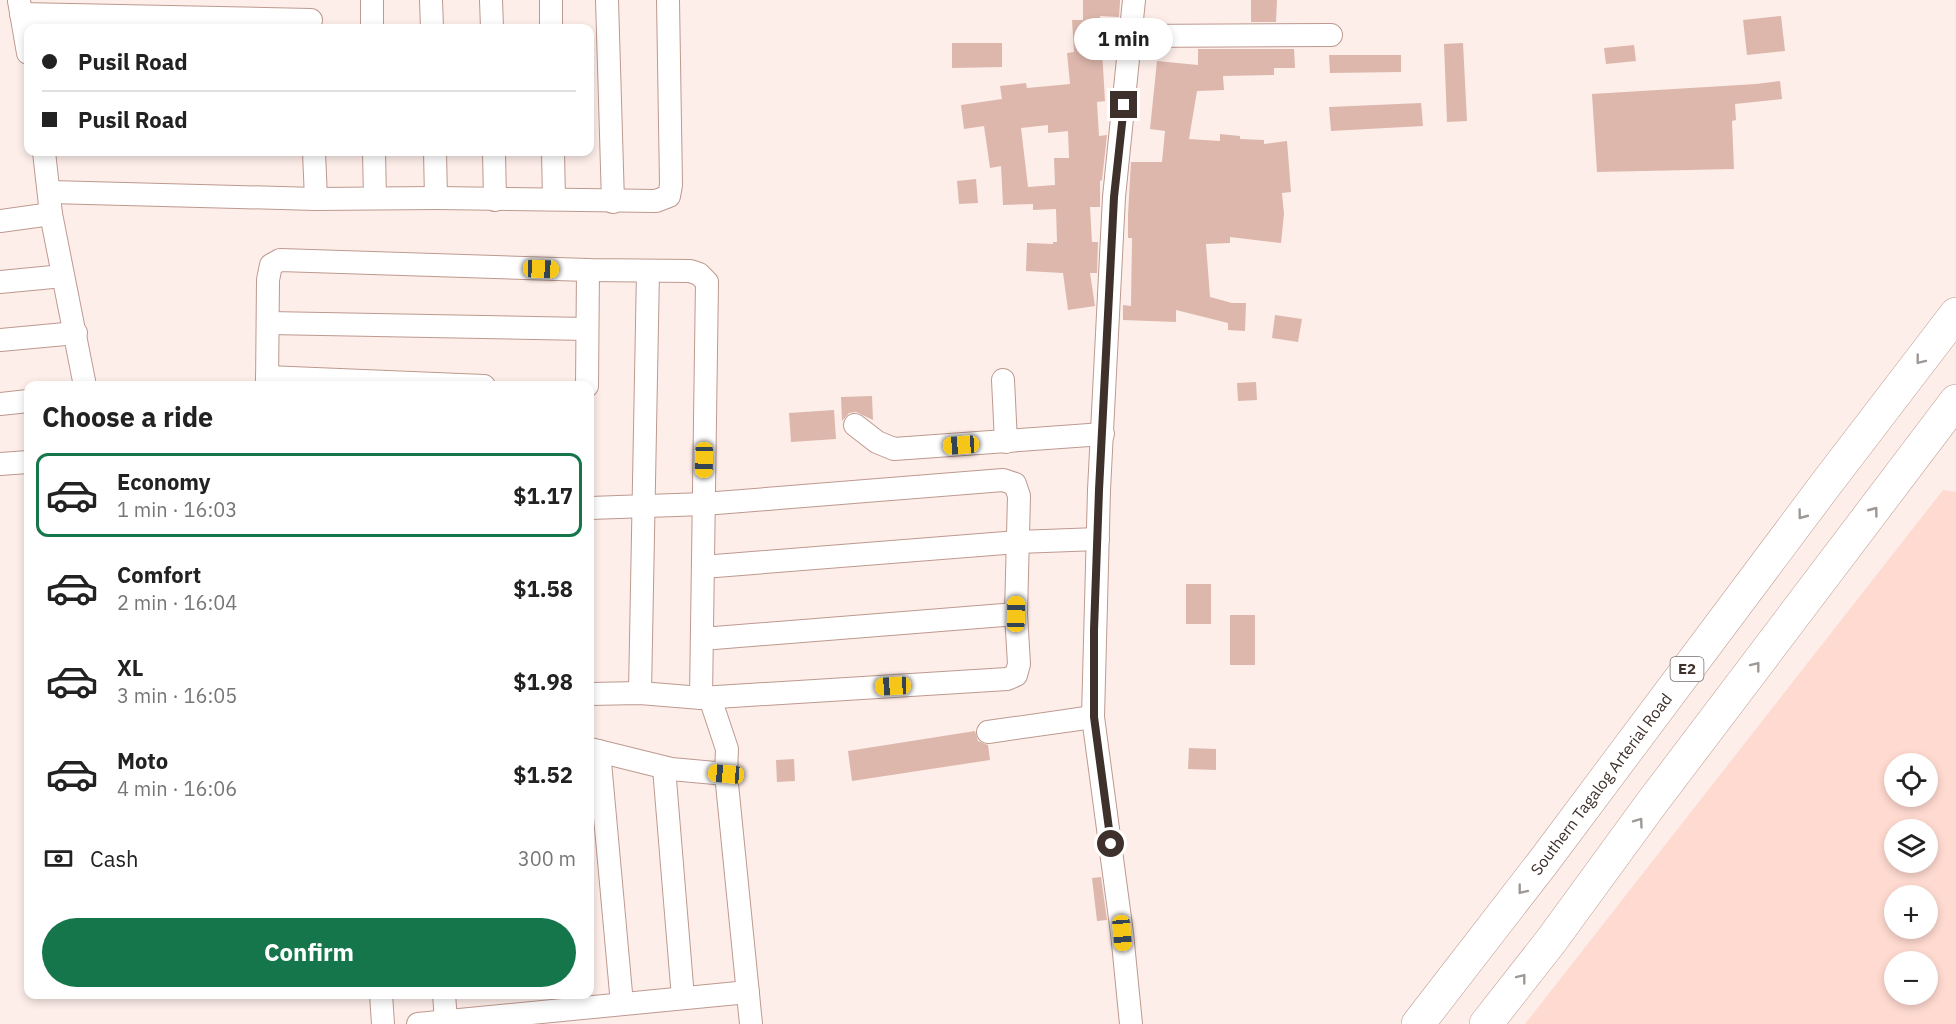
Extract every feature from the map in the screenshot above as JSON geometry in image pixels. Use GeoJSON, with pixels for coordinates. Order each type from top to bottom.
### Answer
{"type":"FeatureCollection","features":[{"type":"Feature","properties":{"kind":"highway","name":"Southern Tagalog Arterial Road"},"geometry":{"type":"LineString","coordinates":[[1418,1024],[1544,861],[1812,502],[1956,314]]}},
{"type":"Feature","properties":{"kind":"highway"},"geometry":{"type":"LineString","coordinates":[[1486,1024],[1956,401]]}},
{"type":"Feature","properties":{"kind":"street"},"geometry":{"type":"LineString","coordinates":[[372,0],[372,24]]}},
{"type":"Feature","properties":{"kind":"street"},"geometry":{"type":"LineString","coordinates":[[431,0],[432,24]]}},
{"type":"Feature","properties":{"kind":"street"},"geometry":{"type":"LineString","coordinates":[[491,0],[492,24]]}},
{"type":"Feature","properties":{"kind":"street"},"geometry":{"type":"LineString","coordinates":[[551,0],[551,24]]}},
{"type":"Feature","properties":{"kind":"street"},"geometry":{"type":"LineString","coordinates":[[608,0],[613,202]]}},
{"type":"Feature","properties":{"kind":"street"},"geometry":{"type":"LineString","coordinates":[[0,221],[51,203],[375,198],[656,201],[669,196],[671,185],[668,0]]}},
{"type":"Feature","properties":{"kind":"street"},"geometry":{"type":"LineString","coordinates":[[1131,1024],[1122,933],[1094,717],[1102,434],[1114,197],[1134,0]]}},
{"type":"Feature","properties":{"kind":"street"},"geometry":{"type":"LineString","coordinates":[[24,30],[20,7],[312,16]]}},
{"type":"Feature","properties":{"kind":"street"},"geometry":{"type":"LineString","coordinates":[[1131,36],[1331,35]]}},
{"type":"Feature","properties":{"kind":"street"},"geometry":{"type":"LineString","coordinates":[[45,156],[63,276],[84,381]]}},
{"type":"Feature","properties":{"kind":"street"},"geometry":{"type":"LineString","coordinates":[[314,156],[316,199]]}},
{"type":"Feature","properties":{"kind":"street"},"geometry":{"type":"LineString","coordinates":[[374,156],[375,198]]}},
{"type":"Feature","properties":{"kind":"street"},"geometry":{"type":"LineString","coordinates":[[435,156],[436,198]]}},
{"type":"Feature","properties":{"kind":"street"},"geometry":{"type":"LineString","coordinates":[[494,156],[495,200]]}},
{"type":"Feature","properties":{"kind":"street"},"geometry":{"type":"LineString","coordinates":[[553,156],[554,199]]}},
{"type":"Feature","properties":{"kind":"street"},"geometry":{"type":"LineString","coordinates":[[267,381],[268,279],[271,265],[280,260],[690,272],[699,274],[707,282],[702,639],[706,698],[723,732],[727,749],[726,774],[751,1024]]}},
{"type":"Feature","properties":{"kind":"street"},"geometry":{"type":"LineString","coordinates":[[587,381],[588,270]]}},
{"type":"Feature","properties":{"kind":"street"},"geometry":{"type":"LineString","coordinates":[[640,693],[648,271]]}},
{"type":"Feature","properties":{"kind":"street"},"geometry":{"type":"LineString","coordinates":[[0,282],[63,276]]}},
{"type":"Feature","properties":{"kind":"street"},"geometry":{"type":"LineString","coordinates":[[269,323],[587,329]]}},
{"type":"Feature","properties":{"kind":"street"},"geometry":{"type":"LineString","coordinates":[[0,340],[75,333]]}},
{"type":"Feature","properties":{"kind":"street"},"geometry":{"type":"LineString","coordinates":[[1003,380],[1006,442]]}},
{"type":"Feature","properties":{"kind":"street"},"geometry":{"type":"LineString","coordinates":[[0,404],[24,401]]}},
{"type":"Feature","properties":{"kind":"street"},"geometry":{"type":"LineString","coordinates":[[855,425],[877,442],[894,449],[1102,434]]}},
{"type":"Feature","properties":{"kind":"street"},"geometry":{"type":"LineString","coordinates":[[0,464],[24,462]]}},
{"type":"Feature","properties":{"kind":"street"},"geometry":{"type":"LineString","coordinates":[[594,508],[704,504],[1003,480],[1015,484],[1019,496],[1016,614],[1018,664],[1016,675],[1007,679],[706,698],[640,693],[594,694]]}},
{"type":"Feature","properties":{"kind":"street"},"geometry":{"type":"LineString","coordinates":[[703,567],[1018,542],[1098,538]]}},
{"type":"Feature","properties":{"kind":"street"},"geometry":{"type":"LineString","coordinates":[[702,639],[1016,614]]}},
{"type":"Feature","properties":{"kind":"street"},"geometry":{"type":"LineString","coordinates":[[988,732],[1094,717]]}},
{"type":"Feature","properties":{"kind":"street"},"geometry":{"type":"LineString","coordinates":[[622,1004],[594,750],[664,768],[726,774]]}},
{"type":"Feature","properties":{"kind":"street"},"geometry":{"type":"LineString","coordinates":[[664,768],[683,998]]}},
{"type":"Feature","properties":{"kind":"street"},"geometry":{"type":"LineString","coordinates":[[429,1023],[503,1005],[565,1002],[622,1004],[747,992]]}},
{"type":"Feature","properties":{"kind":"street"},"geometry":{"type":"LineString","coordinates":[[381,999],[383,1024]]}},
{"type":"Feature","properties":{"kind":"street"},"geometry":{"type":"LineString","coordinates":[[429,1023],[441,999]]}},
{"type":"Feature","properties":{"kind":"shaded area"},"geometry":{"type":"Polygon","coordinates":[[[1943,490],[1956,492],[1956,1024],[1525,1024],[1943,490]]]}},
{"type":"Feature","properties":{"kind":"building"},"geometry":{"type":"Polygon","coordinates":[[[1083,0],[1120,0],[1119,17],[1100,16],[1105,101],[1097,102],[1099,136],[1107,135],[1102,180],[1100,181],[1100,207],[1090,207],[1092,242],[1098,242],[1097,273],[1090,273],[1095,306],[1068,310],[1063,273],[1026,271],[1027,243],[1053,244],[1057,242],[1056,209],[1033,210],[1033,204],[1003,205],[1001,166],[990,168],[984,126],[964,129],[961,105],[1002,99],[1000,86],[1026,83],[1027,88],[1070,84],[1067,53],[1074,52],[1072,20],[1083,20],[1083,0]],[[1048,125],[1021,128],[1028,187],[1055,185],[1054,158],[1069,158],[1068,131],[1048,133],[1048,125]]]}},
{"type":"Feature","properties":{"kind":"building"},"geometry":{"type":"Polygon","coordinates":[[[1251,0],[1277,0],[1276,22],[1251,22],[1251,0]]]}},
{"type":"Feature","properties":{"kind":"building"},"geometry":{"type":"Polygon","coordinates":[[[1781,16],[1785,51],[1747,55],[1743,20],[1781,16]]]}},
{"type":"Feature","properties":{"kind":"building"},"geometry":{"type":"Polygon","coordinates":[[[952,43],[1002,43],[1002,67],[952,68],[952,43]]]}},
{"type":"Feature","properties":{"kind":"building"},"geometry":{"type":"Polygon","coordinates":[[[1463,43],[1467,121],[1447,122],[1444,44],[1463,43]]]}},
{"type":"Feature","properties":{"kind":"building"},"geometry":{"type":"Polygon","coordinates":[[[1634,45],[1636,61],[1606,64],[1604,48],[1634,45]]]}},
{"type":"Feature","properties":{"kind":"building"},"geometry":{"type":"Polygon","coordinates":[[[1198,49],[1294,49],[1295,68],[1274,68],[1274,75],[1223,76],[1224,90],[1197,91],[1189,139],[1220,141],[1220,134],[1240,136],[1240,139],[1264,140],[1264,144],[1287,141],[1291,192],[1282,193],[1284,214],[1281,243],[1230,237],[1230,243],[1206,244],[1210,297],[1232,303],[1246,303],[1245,331],[1228,330],[1228,323],[1176,310],[1176,322],[1123,320],[1123,305],[1131,306],[1132,238],[1128,238],[1128,214],[1131,162],[1162,162],[1165,131],[1150,129],[1157,61],[1198,65],[1198,49]]]}},
{"type":"Feature","properties":{"kind":"building"},"geometry":{"type":"Polygon","coordinates":[[[1329,55],[1401,55],[1401,72],[1330,73],[1329,55]]]}},
{"type":"Feature","properties":{"kind":"building"},"geometry":{"type":"Polygon","coordinates":[[[1780,81],[1782,99],[1735,104],[1736,120],[1732,121],[1734,169],[1597,172],[1592,94],[1780,81]]]}},
{"type":"Feature","properties":{"kind":"building"},"geometry":{"type":"Polygon","coordinates":[[[1421,103],[1423,126],[1331,131],[1329,107],[1421,103]]]}},
{"type":"Feature","properties":{"kind":"building"},"geometry":{"type":"Polygon","coordinates":[[[976,179],[978,203],[959,204],[957,181],[976,179]]]}},
{"type":"Feature","properties":{"kind":"building"},"geometry":{"type":"Polygon","coordinates":[[[1275,315],[1302,319],[1298,342],[1272,338],[1275,315]]]}},
{"type":"Feature","properties":{"kind":"building"},"geometry":{"type":"Polygon","coordinates":[[[1256,382],[1257,400],[1238,401],[1237,383],[1256,382]]]}},
{"type":"Feature","properties":{"kind":"building"},"geometry":{"type":"Polygon","coordinates":[[[872,396],[873,420],[856,412],[849,413],[842,421],[841,397],[872,396]]]}},
{"type":"Feature","properties":{"kind":"building"},"geometry":{"type":"Polygon","coordinates":[[[834,410],[836,439],[791,442],[789,413],[834,410]]]}},
{"type":"Feature","properties":{"kind":"building"},"geometry":{"type":"Polygon","coordinates":[[[1186,584],[1211,584],[1211,624],[1186,624],[1186,584]]]}},
{"type":"Feature","properties":{"kind":"building"},"geometry":{"type":"Polygon","coordinates":[[[1230,615],[1255,615],[1255,665],[1230,665],[1230,615]]]}},
{"type":"Feature","properties":{"kind":"building"},"geometry":{"type":"Polygon","coordinates":[[[975,731],[978,741],[988,745],[990,760],[852,781],[848,751],[975,731]]]}},
{"type":"Feature","properties":{"kind":"building"},"geometry":{"type":"Polygon","coordinates":[[[1189,748],[1216,749],[1216,770],[1188,769],[1189,748]]]}},
{"type":"Feature","properties":{"kind":"building"},"geometry":{"type":"Polygon","coordinates":[[[794,759],[795,781],[777,782],[776,760],[794,759]]]}},
{"type":"Feature","properties":{"kind":"building"},"geometry":{"type":"Polygon","coordinates":[[[1101,877],[1107,920],[1097,921],[1092,878],[1101,877]]]}},
{"type":"Feature","properties":{"kind":"route"},"geometry":{"type":"LineString","coordinates":[[1111,844],[1094,717],[1094,630],[1114,197],[1124,105]]}}]}
